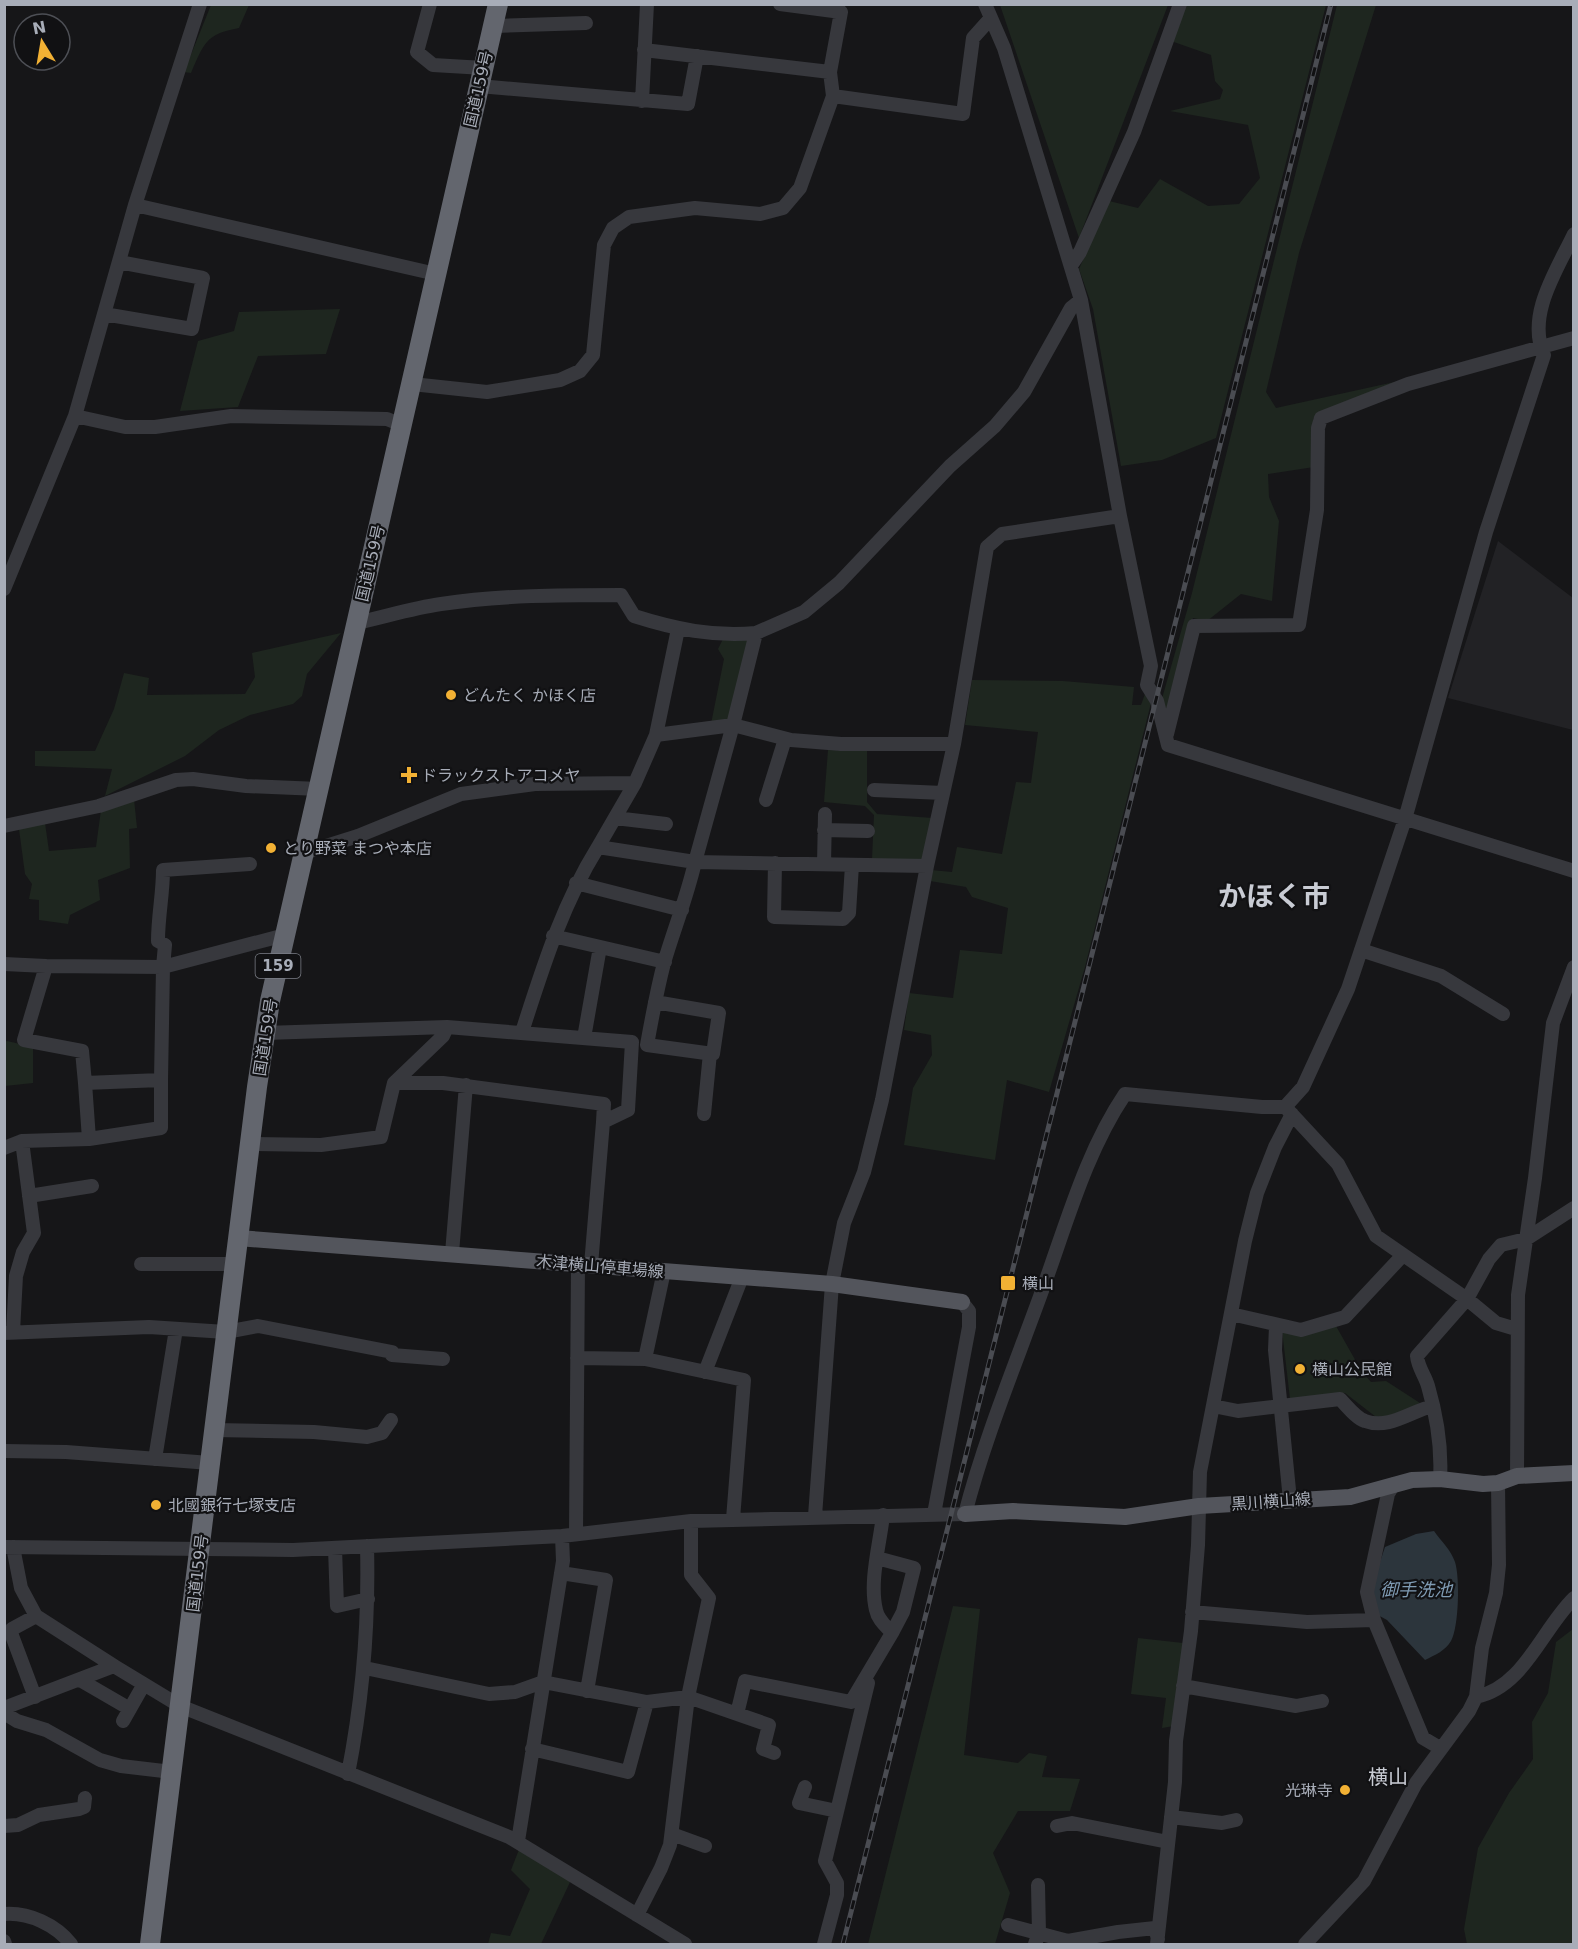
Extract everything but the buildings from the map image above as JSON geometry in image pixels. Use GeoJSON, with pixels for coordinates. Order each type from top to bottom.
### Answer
{"type":"FeatureCollection","features":[{"type":"Feature","properties":{"kind":"highway","name":"国道159号"},"geometry":{"type":"LineString","coordinates":[[150,1944],[265,1033],[285,935],[498,4]]}},
{"type":"Feature","properties":{"kind":"main road","name":"木津横山停車場線"},"geometry":{"type":"LineString","coordinates":[[238,1238],[832,1284],[962,1302]]}},
{"type":"Feature","properties":{"kind":"main road","name":"黒川横山線"},"geometry":{"type":"LineString","coordinates":[[965,1514],[1012,1511],[1125,1517],[1199,1506],[1350,1497],[1412,1480],[1440,1479],[1483,1484],[1498,1483],[1517,1476],[1574,1473]]}},
{"type":"Feature","properties":{"kind":"street"},"geometry":{"type":"LineString","coordinates":[[4,590],[75,417],[135,205],[200,4]]}},
{"type":"Feature","properties":{"kind":"street"},"geometry":{"type":"LineString","coordinates":[[430,4],[417,52],[433,65],[481,77],[642,101],[688,104],[697,56]]}},
{"type":"Feature","properties":{"kind":"street"},"geometry":{"type":"LineString","coordinates":[[642,101],[647,4]]}},
{"type":"Feature","properties":{"kind":"street"},"geometry":{"type":"LineString","coordinates":[[412,384],[488,392],[560,380],[580,371],[593,355],[604,245],[613,228],[629,217],[695,208],[760,214],[783,208],[800,188],[834,96],[830,72],[841,12],[780,4]]}},
{"type":"Feature","properties":{"kind":"street"},"geometry":{"type":"LineString","coordinates":[[985,4],[1004,48],[1072,264],[1081,300],[1120,516],[1151,666],[1148,686],[1157,701],[1168,745],[1574,871]]}},
{"type":"Feature","properties":{"kind":"street"},"geometry":{"type":"LineString","coordinates":[[1072,264],[1080,252],[1134,132],[1179,4]]}},
{"type":"Feature","properties":{"kind":"street"},"geometry":{"type":"LineString","coordinates":[[834,96],[963,114],[973,39],[990,19]]}},
{"type":"Feature","properties":{"kind":"street"},"geometry":{"type":"LineString","coordinates":[[493,26],[586,22]]}},
{"type":"Feature","properties":{"kind":"street"},"geometry":{"type":"LineString","coordinates":[[644,50],[830,72]]}},
{"type":"Feature","properties":{"kind":"street"},"geometry":{"type":"LineString","coordinates":[[135,205],[436,274]]}},
{"type":"Feature","properties":{"kind":"street"},"geometry":{"type":"LineString","coordinates":[[1158,1942],[1176,1741],[1192,1612],[1200,1472],[1245,1241],[1257,1193],[1288,1111],[1303,1087],[1348,989],[1405,819],[1486,532],[1544,355],[1537,336],[1542,304],[1574,234]]}},
{"type":"Feature","properties":{"kind":"street"},"geometry":{"type":"LineString","coordinates":[[104,314],[192,329],[203,278],[119,262]]}},
{"type":"Feature","properties":{"kind":"street"},"geometry":{"type":"LineString","coordinates":[[356,623],[439,604],[534,595],[621,595],[634,616],[678,629],[731,635],[756,633],[804,612],[839,583],[950,466],[995,426],[1024,392],[1071,308],[1081,300]]}},
{"type":"Feature","properties":{"kind":"street"},"geometry":{"type":"LineString","coordinates":[[1166,737],[1194,626],[1299,625],[1317,510],[1318,428],[1322,418],[1408,384],[1574,338]]}},
{"type":"Feature","properties":{"kind":"street"},"geometry":{"type":"LineString","coordinates":[[75,417],[125,427],[155,427],[231,416],[387,419],[402,425]]}},
{"type":"Feature","properties":{"kind":"street"},"geometry":{"type":"LineString","coordinates":[[815,1516],[832,1284],[844,1224],[864,1172],[882,1100],[927,866],[954,744],[987,547],[1002,534],[1120,516]]}},
{"type":"Feature","properties":{"kind":"street"},"geometry":{"type":"LineString","coordinates":[[522,1032],[552,936],[576,883],[635,783],[656,735],[678,629]]}},
{"type":"Feature","properties":{"kind":"street"},"geometry":{"type":"LineString","coordinates":[[647,1045],[665,962],[682,910],[756,633]]}},
{"type":"Feature","properties":{"kind":"street"},"geometry":{"type":"LineString","coordinates":[[656,735],[733,725],[785,739],[841,744],[954,744]]}},
{"type":"Feature","properties":{"kind":"street"},"geometry":{"type":"LineString","coordinates":[[765,800],[785,739]]}},
{"type":"Feature","properties":{"kind":"street"},"geometry":{"type":"LineString","coordinates":[[4,826],[99,806],[176,780],[193,779],[246,786],[319,789]]}},
{"type":"Feature","properties":{"kind":"street"},"geometry":{"type":"LineString","coordinates":[[304,853],[358,836],[461,794],[535,784],[635,783]]}},
{"type":"Feature","properties":{"kind":"street"},"geometry":{"type":"LineString","coordinates":[[874,790],[943,793]]}},
{"type":"Feature","properties":{"kind":"street"},"geometry":{"type":"LineString","coordinates":[[824,864],[825,814]]}},
{"type":"Feature","properties":{"kind":"street"},"geometry":{"type":"LineString","coordinates":[[615,818],[666,824]]}},
{"type":"Feature","properties":{"kind":"street"},"geometry":{"type":"LineString","coordinates":[[824,830],[868,831]]}},
{"type":"Feature","properties":{"kind":"street"},"geometry":{"type":"LineString","coordinates":[[598,847],[695,862],[927,866]]}},
{"type":"Feature","properties":{"kind":"street"},"geometry":{"type":"LineString","coordinates":[[775,863],[774,917],[843,919],[849,913],[852,865]]}},
{"type":"Feature","properties":{"kind":"street"},"geometry":{"type":"LineString","coordinates":[[4,1148],[22,1141],[89,1139],[161,1128],[165,945],[158,941],[158,918],[164,899],[163,870],[250,864]]}},
{"type":"Feature","properties":{"kind":"street"},"geometry":{"type":"LineString","coordinates":[[576,883],[682,910]]}},
{"type":"Feature","properties":{"kind":"street"},"geometry":{"type":"LineString","coordinates":[[4,964],[163,968],[285,935]]}},
{"type":"Feature","properties":{"kind":"street"},"geometry":{"type":"LineString","coordinates":[[552,936],[665,962]]}},
{"type":"Feature","properties":{"kind":"street"},"geometry":{"type":"LineString","coordinates":[[584,1038],[600,946]]}},
{"type":"Feature","properties":{"kind":"street"},"geometry":{"type":"LineString","coordinates":[[1361,950],[1441,976],[1503,1014]]}},
{"type":"Feature","properties":{"kind":"street"},"geometry":{"type":"LineString","coordinates":[[46,966],[24,1040],[82,1052],[89,1139]]}},
{"type":"Feature","properties":{"kind":"street"},"geometry":{"type":"LineString","coordinates":[[1517,1476],[1516,1329],[1526,1239],[1553,1023],[1574,967]]}},
{"type":"Feature","properties":{"kind":"street"},"geometry":{"type":"LineString","coordinates":[[265,1033],[447,1027],[632,1042],[713,1054],[719,1013],[655,1002]]}},
{"type":"Feature","properties":{"kind":"street"},"geometry":{"type":"LineString","coordinates":[[250,1144],[321,1145],[381,1137],[394,1083],[443,1036],[447,1027]]}},
{"type":"Feature","properties":{"kind":"street"},"geometry":{"type":"LineString","coordinates":[[603,1122],[628,1110],[632,1042]]}},
{"type":"Feature","properties":{"kind":"street"},"geometry":{"type":"LineString","coordinates":[[704,1114],[710,1053]]}},
{"type":"Feature","properties":{"kind":"street"},"geometry":{"type":"LineString","coordinates":[[85,1083],[161,1080]]}},
{"type":"Feature","properties":{"kind":"street"},"geometry":{"type":"LineString","coordinates":[[394,1083],[466,1085],[604,1104],[585,1265],[577,1358],[569,1535],[518,1841]]}},
{"type":"Feature","properties":{"kind":"street"},"geometry":{"type":"LineString","coordinates":[[452,1253],[466,1085]]}},
{"type":"Feature","properties":{"kind":"street"},"geometry":{"type":"LineString","coordinates":[[685,1944],[518,1841],[180,1706],[36,1616],[21,1588],[9,1547],[200,1551],[335,1548],[569,1535],[691,1521],[815,1516],[965,1514],[995,1415],[1071,1208],[1108,1120],[1125,1094],[1288,1111],[1338,1164],[1376,1236],[1467,1299],[1496,1323],[1516,1329]]}},
{"type":"Feature","properties":{"kind":"street"},"geometry":{"type":"LineString","coordinates":[[22,1141],[34,1233],[23,1252],[16,1276],[9,1332],[149,1327],[226,1332],[258,1326],[392,1352],[392,1355],[443,1359]]}},
{"type":"Feature","properties":{"kind":"street"},"geometry":{"type":"LineString","coordinates":[[29,1196],[92,1186]]}},
{"type":"Feature","properties":{"kind":"street"},"geometry":{"type":"LineString","coordinates":[[1440,1479],[1442,1449],[1428,1383],[1418,1368],[1417,1356],[1467,1299],[1490,1259],[1501,1245],[1526,1239],[1574,1208]]}},
{"type":"Feature","properties":{"kind":"street"},"geometry":{"type":"LineString","coordinates":[[1231,1314],[1301,1330],[1345,1317],[1403,1255]]}},
{"type":"Feature","properties":{"kind":"street"},"geometry":{"type":"LineString","coordinates":[[141,1264],[235,1264]]}},
{"type":"Feature","properties":{"kind":"street"},"geometry":{"type":"LineString","coordinates":[[645,1359],[664,1271]]}},
{"type":"Feature","properties":{"kind":"street"},"geometry":{"type":"LineString","coordinates":[[705,1372],[742,1277]]}},
{"type":"Feature","properties":{"kind":"street"},"geometry":{"type":"LineString","coordinates":[[934,1514],[969,1327],[969,1311],[962,1302]]}},
{"type":"Feature","properties":{"kind":"street"},"geometry":{"type":"LineString","coordinates":[[1276,1326],[1275,1350],[1290,1500]]}},
{"type":"Feature","properties":{"kind":"street"},"geometry":{"type":"LineString","coordinates":[[155,1459],[176,1329]]}},
{"type":"Feature","properties":{"kind":"street"},"geometry":{"type":"LineString","coordinates":[[577,1358],[645,1359],[744,1380],[733,1519]]}},
{"type":"Feature","properties":{"kind":"street"},"geometry":{"type":"LineString","coordinates":[[1213,1406],[1238,1411],[1340,1399],[1363,1421],[1371,1422],[1396,1422],[1416,1410],[1433,1406]]}},
{"type":"Feature","properties":{"kind":"street"},"geometry":{"type":"LineString","coordinates":[[214,1430],[314,1432],[367,1437],[382,1433],[391,1420]]}},
{"type":"Feature","properties":{"kind":"street"},"geometry":{"type":"LineString","coordinates":[[4,1451],[66,1452],[210,1463]]}},
{"type":"Feature","properties":{"kind":"street"},"geometry":{"type":"LineString","coordinates":[[1305,1944],[1364,1881],[1416,1783],[1469,1711],[1476,1697],[1482,1648],[1498,1574],[1498,1483]]}},
{"type":"Feature","properties":{"kind":"street"},"geometry":{"type":"LineString","coordinates":[[1394,1484],[1388,1494],[1367,1592],[1374,1620],[1424,1738],[1440,1748]]}},
{"type":"Feature","properties":{"kind":"street"},"geometry":{"type":"LineString","coordinates":[[883,1515],[874,1588],[876,1610],[880,1621],[892,1633]]}},
{"type":"Feature","properties":{"kind":"street"},"geometry":{"type":"LineString","coordinates":[[637,1915],[661,1868],[668,1838],[688,1697],[709,1598],[691,1575],[691,1521]]}},
{"type":"Feature","properties":{"kind":"street"},"geometry":{"type":"LineString","coordinates":[[348,1774],[361,1709],[365,1668],[368,1599],[367,1546]]}},
{"type":"Feature","properties":{"kind":"street"},"geometry":{"type":"LineString","coordinates":[[335,1548],[337,1605],[368,1599]]}},
{"type":"Feature","properties":{"kind":"street"},"geometry":{"type":"LineString","coordinates":[[737,1714],[745,1681],[850,1702],[870,1672],[903,1612],[914,1568],[878,1558]]}},
{"type":"Feature","properties":{"kind":"street"},"geometry":{"type":"LineString","coordinates":[[561,1573],[606,1580],[587,1690]]}},
{"type":"Feature","properties":{"kind":"street"},"geometry":{"type":"LineString","coordinates":[[1476,1697],[1487,1695],[1502,1686],[1535,1651],[1555,1617],[1574,1598]]}},
{"type":"Feature","properties":{"kind":"street"},"geometry":{"type":"LineString","coordinates":[[1192,1612],[1307,1622],[1374,1620]]}},
{"type":"Feature","properties":{"kind":"street"},"geometry":{"type":"LineString","coordinates":[[35,1697],[11,1633],[12,1629],[36,1616]]}},
{"type":"Feature","properties":{"kind":"street"},"geometry":{"type":"LineString","coordinates":[[114,1666],[6,1709],[17,1721],[46,1730],[100,1760],[121,1766],[172,1772]]}},
{"type":"Feature","properties":{"kind":"street"},"geometry":{"type":"LineString","coordinates":[[365,1668],[489,1694],[515,1692],[543,1682],[647,1702],[688,1697],[769,1725],[763,1749],[774,1753]]}},
{"type":"Feature","properties":{"kind":"street"},"geometry":{"type":"LineString","coordinates":[[824,1944],[837,1895],[837,1883],[825,1861],[870,1672]]}},
{"type":"Feature","properties":{"kind":"street"},"geometry":{"type":"LineString","coordinates":[[80,1680],[126,1715],[144,1684]]}},
{"type":"Feature","properties":{"kind":"street"},"geometry":{"type":"LineString","coordinates":[[1183,1686],[1296,1706],[1322,1701]]}},
{"type":"Feature","properties":{"kind":"street"},"geometry":{"type":"LineString","coordinates":[[532,1749],[628,1772],[647,1702]]}},
{"type":"Feature","properties":{"kind":"street"},"geometry":{"type":"LineString","coordinates":[[805,1787],[799,1803],[837,1811]]}},
{"type":"Feature","properties":{"kind":"street"},"geometry":{"type":"LineString","coordinates":[[4,1826],[18,1825],[39,1815],[79,1809],[84,1807],[85,1798]]}},
{"type":"Feature","properties":{"kind":"street"},"geometry":{"type":"LineString","coordinates":[[1171,1817],[1222,1823],[1236,1820]]}},
{"type":"Feature","properties":{"kind":"street"},"geometry":{"type":"LineString","coordinates":[[1057,1826],[1072,1822],[1168,1842]]}},
{"type":"Feature","properties":{"kind":"street"},"geometry":{"type":"LineString","coordinates":[[668,1838],[705,1846]]}},
{"type":"Feature","properties":{"kind":"street"},"geometry":{"type":"LineString","coordinates":[[1037,1939],[1038,1885]]}},
{"type":"Feature","properties":{"kind":"street"},"geometry":{"type":"LineString","coordinates":[[4,1914],[27,1915],[56,1929],[71,1944]]}},
{"type":"Feature","properties":{"kind":"street"},"geometry":{"type":"LineString","coordinates":[[1008,1925],[1037,1939],[1068,1941],[1155,1928],[1158,1942]]}},
{"type":"Feature","properties":{"kind":"shaded area"},"geometry":{"type":"Polygon","coordinates":[[[211,5],[249,5],[239,28],[219,33],[213,37],[203,47],[191,73],[184,72],[211,5]]]}},
{"type":"Feature","properties":{"kind":"shaded area"},"geometry":{"type":"Polygon","coordinates":[[[1000,5],[1168,5],[1079,238],[1000,5]]]}},
{"type":"Feature","properties":{"kind":"shaded area"},"geometry":{"type":"Polygon","coordinates":[[[1185,5],[1326,5],[1216,438],[1162,460],[1121,466],[1093,309],[1079,269],[1109,201],[1138,208],[1160,179],[1208,206],[1239,204],[1260,178],[1248,125],[1170,111],[1220,99],[1223,90],[1215,81],[1211,55],[1171,41],[1185,5]]]}},
{"type":"Feature","properties":{"kind":"shaded area"},"geometry":{"type":"Polygon","coordinates":[[[1337,5],[1376,5],[1299,253],[1266,392],[1276,408],[1399,381],[1320,412],[1313,419],[1314,467],[1268,474],[1269,497],[1279,521],[1272,601],[1241,594],[1207,621],[1193,618],[1166,725],[1161,702],[1192,593],[1337,5]]]}},
{"type":"Feature","properties":{"kind":"shaded area"},"geometry":{"type":"Polygon","coordinates":[[[340,309],[326,354],[258,356],[238,407],[180,411],[198,341],[234,331],[239,312],[340,309]]]}},
{"type":"Feature","properties":{"kind":"shaded area"},"geometry":{"type":"Polygon","coordinates":[[[1498,541],[1573,598],[1573,730],[1448,698],[1498,541]]]}},
{"type":"Feature","properties":{"kind":"shaded area"},"geometry":{"type":"Polygon","coordinates":[[[341,633],[307,674],[302,696],[293,704],[250,715],[219,730],[185,756],[105,796],[112,769],[35,766],[35,751],[95,751],[114,709],[124,673],[149,678],[147,695],[245,694],[255,677],[252,653],[341,633]]]}},
{"type":"Feature","properties":{"kind":"shaded area"},"geometry":{"type":"Polygon","coordinates":[[[751,637],[732,721],[711,724],[724,659],[718,649],[723,639],[751,637]]]}},
{"type":"Feature","properties":{"kind":"shaded area"},"geometry":{"type":"Polygon","coordinates":[[[972,680],[1063,681],[1134,687],[1132,705],[1141,705],[1145,694],[1152,699],[1085,967],[1049,1092],[1007,1080],[995,1160],[904,1145],[913,1088],[932,1055],[931,1035],[904,1030],[909,993],[953,998],[960,950],[1002,954],[1008,908],[972,897],[966,887],[930,881],[931,870],[952,872],[957,847],[1002,854],[1016,782],[1031,783],[1038,732],[965,725],[972,680]]]}},
{"type":"Feature","properties":{"kind":"shaded area"},"geometry":{"type":"Polygon","coordinates":[[[828,750],[867,751],[867,802],[877,814],[933,818],[924,859],[872,859],[874,815],[865,806],[824,802],[828,750]]]}},
{"type":"Feature","properties":{"kind":"shaded area"},"geometry":{"type":"Polygon","coordinates":[[[134,799],[137,828],[129,829],[130,868],[98,880],[100,900],[70,915],[68,924],[39,920],[39,900],[29,899],[32,884],[25,874],[19,829],[45,823],[49,851],[96,847],[101,810],[134,799]]]}},
{"type":"Feature","properties":{"kind":"shaded area"},"geometry":{"type":"Polygon","coordinates":[[[4,1042],[33,1047],[33,1083],[5,1086],[4,1042]]]}},
{"type":"Feature","properties":{"kind":"shaded area"},"geometry":{"type":"Polygon","coordinates":[[[1336,1326],[1362,1372],[1371,1382],[1386,1381],[1420,1403],[1399,1415],[1376,1417],[1345,1393],[1290,1399],[1282,1330],[1336,1326]]]}},
{"type":"Feature","properties":{"kind":"shaded area"},"geometry":{"type":"Polygon","coordinates":[[[953,1606],[980,1609],[964,1755],[1018,1763],[1029,1753],[1047,1756],[1042,1777],[1080,1779],[1070,1811],[1018,1811],[993,1853],[1010,1893],[995,1944],[868,1944],[953,1606]]]}},
{"type":"Feature","properties":{"kind":"shaded area"},"geometry":{"type":"Polygon","coordinates":[[[1573,1629],[1573,1944],[1467,1944],[1464,1929],[1478,1848],[1509,1793],[1533,1759],[1532,1722],[1548,1693],[1556,1642],[1573,1629]]]}},
{"type":"Feature","properties":{"kind":"shaded area"},"geometry":{"type":"Polygon","coordinates":[[[1138,1638],[1183,1643],[1174,1726],[1162,1728],[1166,1698],[1131,1694],[1138,1638]]]}},
{"type":"Feature","properties":{"kind":"shaded area"},"geometry":{"type":"Polygon","coordinates":[[[520,1847],[571,1880],[541,1944],[488,1944],[491,1933],[510,1936],[530,1889],[511,1870],[520,1847]]]}},
{"type":"Feature","properties":{"kind":"water","name":"御手洗池"},"geometry":{"type":"Polygon","coordinates":[[[1434,1531],[1455,1562],[1458,1602],[1456,1625],[1451,1641],[1443,1650],[1425,1660],[1387,1620],[1376,1614],[1373,1583],[1385,1547],[1416,1534],[1434,1531]]]}},
{"type":"Feature","properties":{"kind":"railway"},"geometry":{"type":"LineString","coordinates":[[843,1944],[1331,4]]}},
{"type":"Feature","properties":{"kind":"place","name":"どんたく かほく店"},"geometry":{"type":"Point","coordinates":[451,695]}},
{"type":"Feature","properties":{"kind":"place","name":"ドラックストアコメヤ"},"geometry":{"type":"Point","coordinates":[409,775]}},
{"type":"Feature","properties":{"kind":"place","name":"とり野菜 まつや本店"},"geometry":{"type":"Point","coordinates":[271,848]}},
{"type":"Feature","properties":{"kind":"place","name":"横山"},"geometry":{"type":"Point","coordinates":[1008,1283]}},
{"type":"Feature","properties":{"kind":"place","name":"横山公民館"},"geometry":{"type":"Point","coordinates":[1300,1369]}},
{"type":"Feature","properties":{"kind":"place","name":"北國銀行七塚支店"},"geometry":{"type":"Point","coordinates":[156,1505]}},
{"type":"Feature","properties":{"kind":"place","name":"光琳寺"},"geometry":{"type":"Point","coordinates":[1345,1790]}},
{"type":"Feature","properties":{"kind":"district","name":"かほく市"},"geometry":{"type":"Point","coordinates":[1274,896]}},
{"type":"Feature","properties":{"kind":"district","name":"横山"},"geometry":{"type":"Point","coordinates":[1388,1777]}}]}
